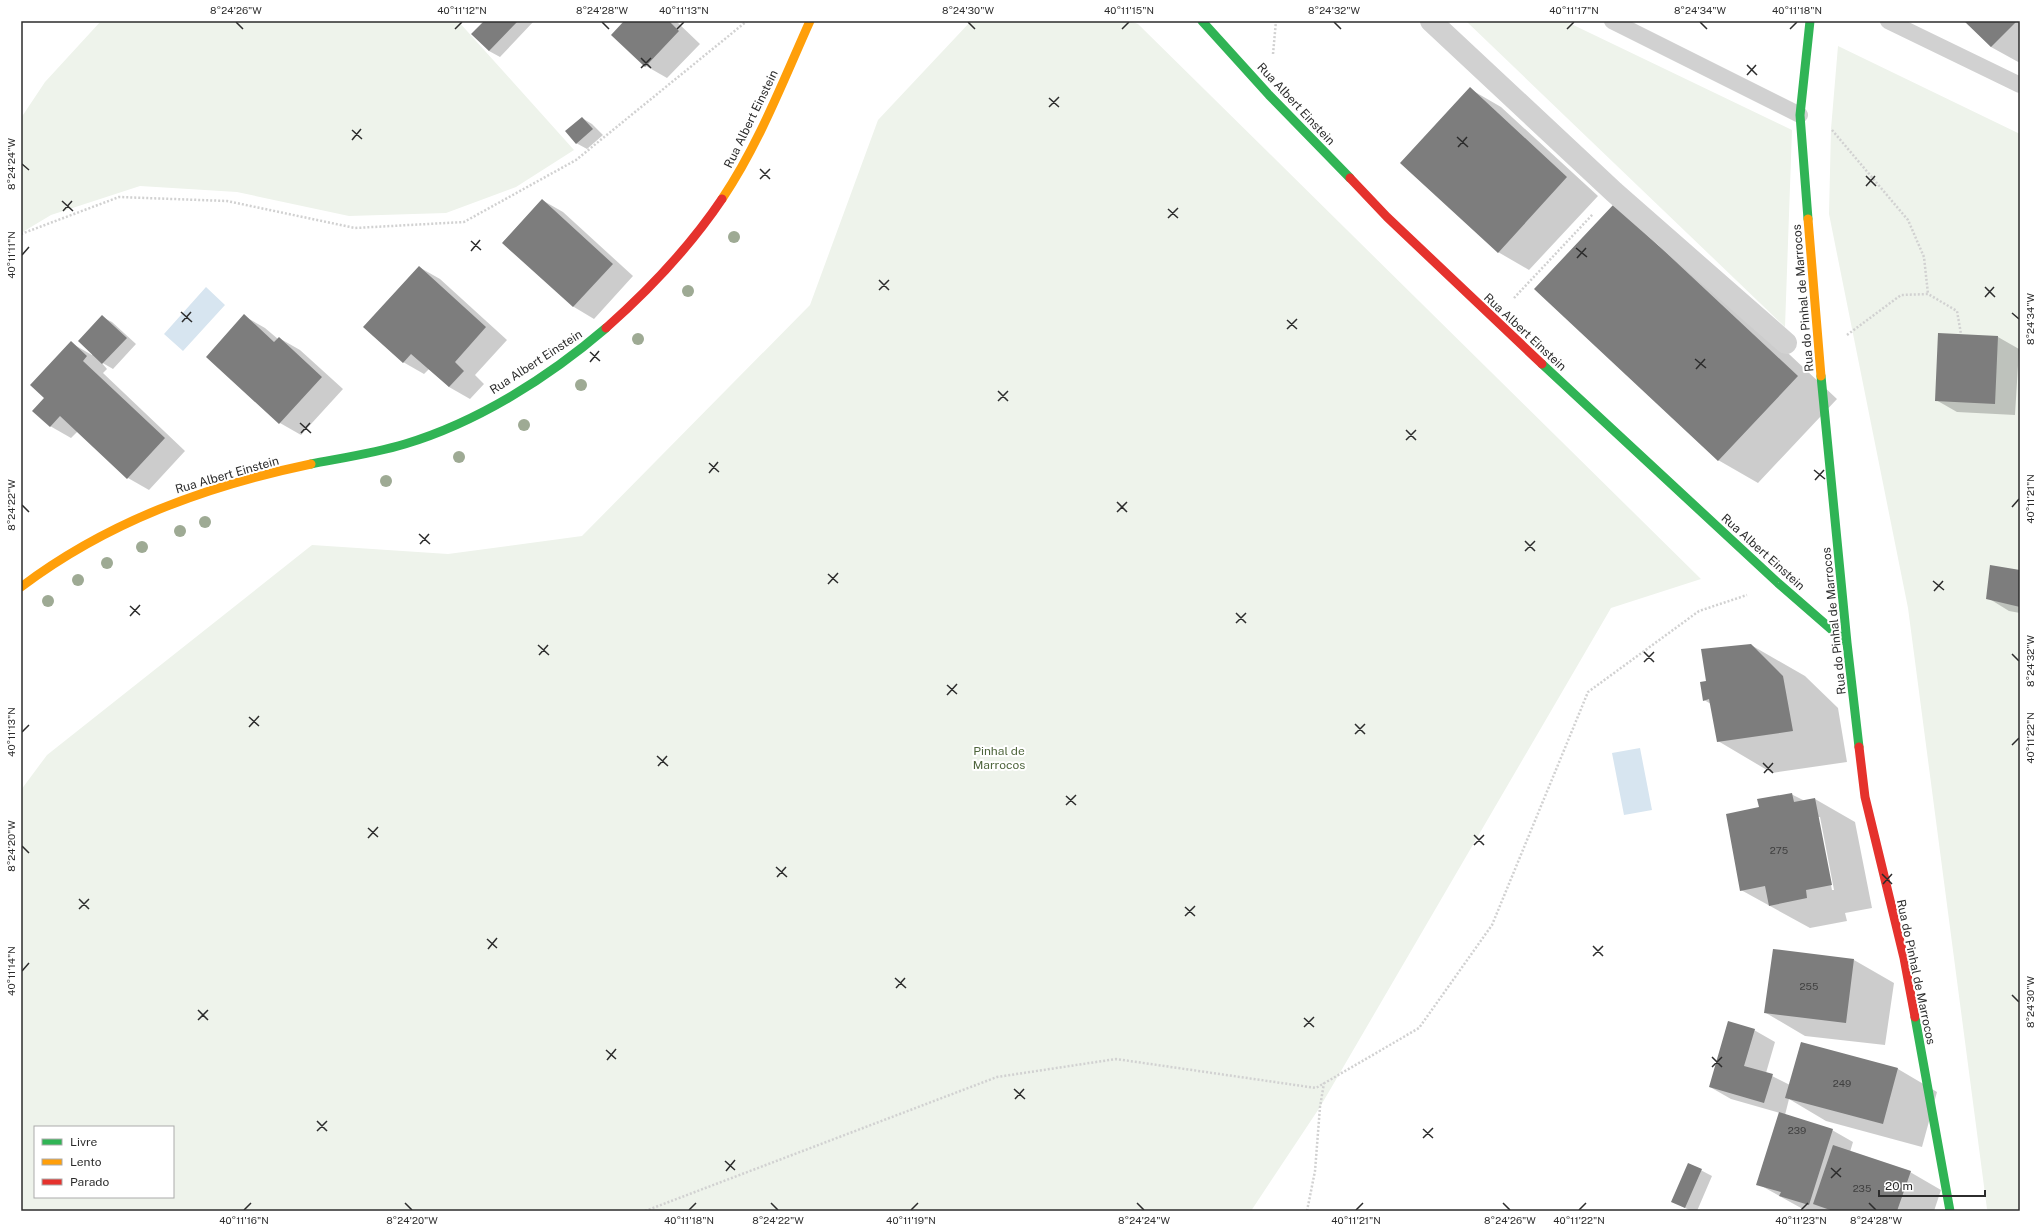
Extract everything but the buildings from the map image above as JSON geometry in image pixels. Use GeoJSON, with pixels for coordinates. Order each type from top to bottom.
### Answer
{"type":"FeatureCollection","features":[{"type":"Feature","properties":{"kind":"street","name":"Rua Albert Einstein"},"geometry":{"type":"LineString","coordinates":[[21,587],[89,541],[153,509],[242,481],[410,442],[466,419],[518,391],[581,349],[645,294],[692,241],[729,189],[759,136],[810,21]]}},
{"type":"Feature","properties":{"kind":"street","name":"Rua Albert Einstein"},"geometry":{"type":"LineString","coordinates":[[1202,21],[1269,95],[1388,217],[1494,320],[1778,583],[1848,643]]}},
{"type":"Feature","properties":{"kind":"street"},"geometry":{"type":"LineString","coordinates":[[1431,21],[1614,192],[1786,343]]}},
{"type":"Feature","properties":{"kind":"street","name":"Rua do Pinhal de Marrocos"},"geometry":{"type":"LineString","coordinates":[[1810,21],[1800,115],[1819,356],[1865,797],[1904,958],[1950,1211]]}},
{"type":"Feature","properties":{"kind":"lane"},"geometry":{"type":"LineString","coordinates":[[1612,21],[1800,115]]}},
{"type":"Feature","properties":{"kind":"lane"},"geometry":{"type":"LineString","coordinates":[[1888,21],[2020,85]]}},
{"type":"Feature","properties":{"kind":"path"},"geometry":{"type":"LineString","coordinates":[[21,234],[119,197],[227,201],[355,228],[464,222],[576,160],[747,21]]}},
{"type":"Feature","properties":{"kind":"path"},"geometry":{"type":"LineString","coordinates":[[1800,115],[1831,129],[1908,220],[1924,257],[1928,294]]}},
{"type":"Feature","properties":{"kind":"path"},"geometry":{"type":"LineString","coordinates":[[1494,320],[1614,192]]}},
{"type":"Feature","properties":{"kind":"path"},"geometry":{"type":"LineString","coordinates":[[1819,356],[1901,295],[1928,294],[1957,311],[1961,334]]}},
{"type":"Feature","properties":{"kind":"path"},"geometry":{"type":"LineString","coordinates":[[645,1211],[997,1077],[1116,1059],[1316,1088],[1419,1028],[1492,925],[1588,692],[1699,611],[1778,583]]}},
{"type":"Feature","properties":{"kind":"path"},"geometry":{"type":"LineString","coordinates":[[1307,1211],[1315,1171],[1320,1107],[1324,1083]]}},
{"type":"Feature","properties":{"kind":"green space"},"geometry":{"type":"Polygon","coordinates":[[[101,21],[458,21],[574,150],[516,187],[446,213],[349,216],[237,192],[140,186],[51,215],[21,233],[21,118],[45,82],[101,21]]]}},
{"type":"Feature","properties":{"kind":"green space","name":"Pinhal de Marrocos"},"geometry":{"type":"Polygon","coordinates":[[[971,21],[1129,21],[1138,24],[1701,579],[1611,608],[1320,1107],[1251,1211],[21,1211],[21,790],[47,755],[312,545],[448,554],[582,536],[810,305],[878,120],[971,21]]]}},
{"type":"Feature","properties":{"kind":"green space"},"geometry":{"type":"Polygon","coordinates":[[[1466,21],[1565,21],[1792,130],[1785,327],[1466,21]]]}},
{"type":"Feature","properties":{"kind":"green space"},"geometry":{"type":"Polygon","coordinates":[[[1838,46],[2020,134],[2020,1211],[1995,1211],[1987,1209],[1908,608],[1829,214],[1831,129],[1838,46]]]}},
{"type":"Feature","properties":{"kind":"shaded area"},"geometry":{"type":"Polygon","coordinates":[[[206,287],[225,305],[183,351],[164,334],[206,287]]]}},
{"type":"Feature","properties":{"kind":"shaded area"},"geometry":{"type":"Polygon","coordinates":[[[1640,748],[1652,810],[1624,815],[1612,753],[1640,748]]]}},
{"type":"Feature","properties":{"kind":"traffic: fast"},"geometry":{"type":"LineString","coordinates":[[1202,21],[1269,95],[1350,178]]}},
{"type":"Feature","properties":{"kind":"traffic: fast"},"geometry":{"type":"LineString","coordinates":[[1808,219],[1800,115],[1810,21]]}},
{"type":"Feature","properties":{"kind":"traffic: fast"},"geometry":{"type":"LineString","coordinates":[[311,464],[405,444],[432,435],[486,411],[561,364],[606,328]]}},
{"type":"Feature","properties":{"kind":"traffic: fast"},"geometry":{"type":"LineString","coordinates":[[1542,364],[1778,583],[1847,643]]}},
{"type":"Feature","properties":{"kind":"traffic: fast"},"geometry":{"type":"LineString","coordinates":[[1821,376],[1847,643],[1859,747]]}},
{"type":"Feature","properties":{"kind":"traffic: fast"},"geometry":{"type":"LineString","coordinates":[[1915,1017],[1950,1211]]}},
{"type":"Feature","properties":{"kind":"traffic: slow"},"geometry":{"type":"LineString","coordinates":[[722,199],[748,156],[759,134],[810,21]]}},
{"type":"Feature","properties":{"kind":"traffic: slow"},"geometry":{"type":"LineString","coordinates":[[1808,219],[1821,376]]}},
{"type":"Feature","properties":{"kind":"traffic: slow"},"geometry":{"type":"LineString","coordinates":[[21,587],[88,543],[159,509],[233,483],[311,464]]}},
{"type":"Feature","properties":{"kind":"traffic: jam"},"geometry":{"type":"LineString","coordinates":[[1350,178],[1387,217],[1542,364]]}},
{"type":"Feature","properties":{"kind":"traffic: jam"},"geometry":{"type":"LineString","coordinates":[[606,328],[668,267],[696,234],[722,199]]}},
{"type":"Feature","properties":{"kind":"traffic: jam"},"geometry":{"type":"LineString","coordinates":[[1859,747],[1865,797],[1904,958],[1915,1017]]}}]}
